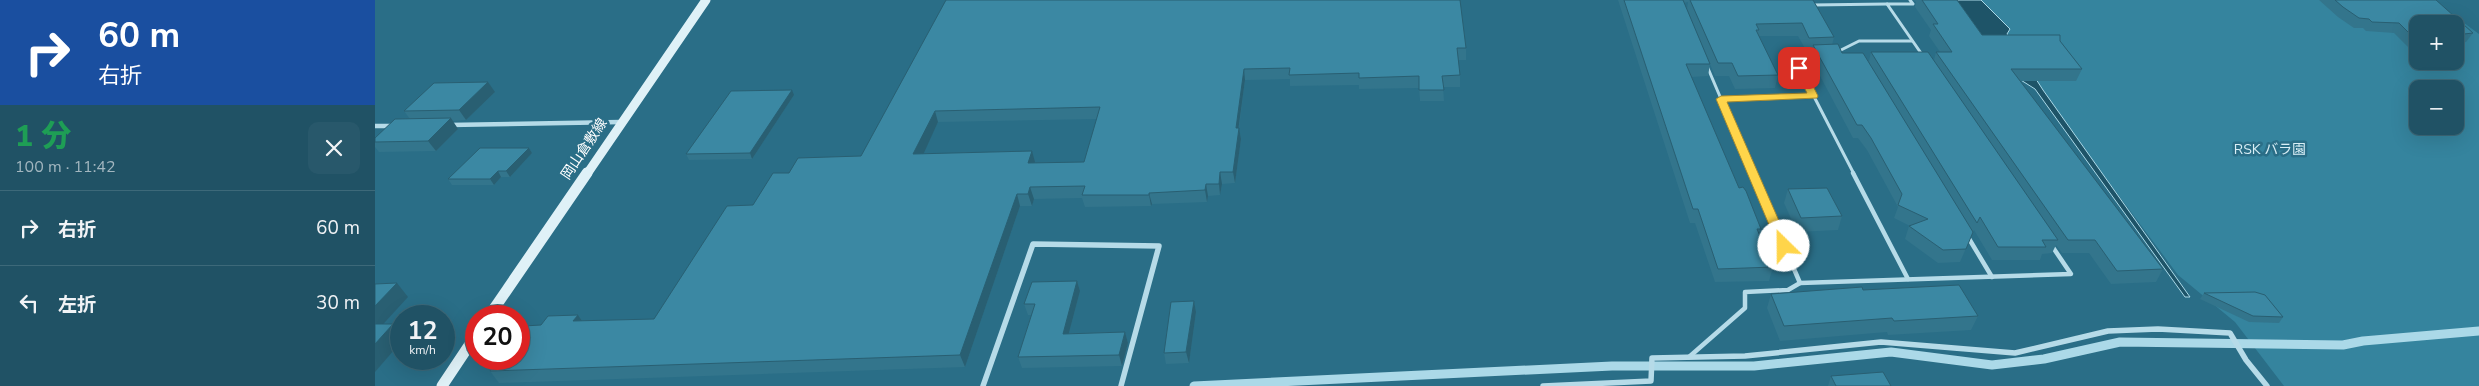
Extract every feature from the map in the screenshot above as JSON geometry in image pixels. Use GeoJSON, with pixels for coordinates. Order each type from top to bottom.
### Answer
{"type":"FeatureCollection","features":[{"type":"Feature","properties":{"kind":"main road","name":"岡山倉敷線"},"geometry":{"type":"LineString","coordinates":[[496,305],[706,0]]}},
{"type":"Feature","properties":{"kind":"main road"},"geometry":{"type":"LineString","coordinates":[[442,386],[465,352]]}},
{"type":"Feature","properties":{"kind":"street"},"geometry":{"type":"LineString","coordinates":[[444,125],[621,122]]}},
{"type":"Feature","properties":{"kind":"street"},"geometry":{"type":"LineString","coordinates":[[375,126],[405,125]]}},
{"type":"Feature","properties":{"kind":"street"},"geometry":{"type":"LineString","coordinates":[[983,386],[1033,244],[1159,246],[1122,384]]}},
{"type":"Feature","properties":{"kind":"street"},"geometry":{"type":"LineString","coordinates":[[1543,386],[1651,381],[1652,358],[1745,356],[1881,342],[2015,353],[2108,331],[2158,329],[2230,333],[2240,350],[2267,386]]}},
{"type":"Feature","properties":{"kind":"lane"},"geometry":{"type":"LineString","coordinates":[[1809,5],[1913,4],[1910,0]]}},
{"type":"Feature","properties":{"kind":"lane"},"geometry":{"type":"LineString","coordinates":[[1887,4],[1929,65]]}},
{"type":"Feature","properties":{"kind":"lane"},"geometry":{"type":"LineString","coordinates":[[1835,53],[1859,41],[1912,41]]}},
{"type":"Feature","properties":{"kind":"lane"},"geometry":{"type":"LineString","coordinates":[[1852,45],[1857,53]]}},
{"type":"Feature","properties":{"kind":"lane"},"geometry":{"type":"LineString","coordinates":[[1818,54],[1792,54],[1909,280]]}},
{"type":"Feature","properties":{"kind":"lane"},"geometry":{"type":"LineString","coordinates":[[1703,57],[1799,283]]}},
{"type":"Feature","properties":{"kind":"lane"},"geometry":{"type":"LineString","coordinates":[[1721,99],[1813,96]]}},
{"type":"Feature","properties":{"kind":"lane"},"geometry":{"type":"LineString","coordinates":[[1967,235],[1992,277]]}},
{"type":"Feature","properties":{"kind":"lane"},"geometry":{"type":"LineString","coordinates":[[1689,357],[1745,308],[1745,292],[1787,290],[1799,283],[2071,274],[2049,242]]}},
{"type":"Feature","properties":{"kind":"green space","name":"RSK バラ園"},"geometry":{"type":"Polygon","coordinates":[[[1973,0],[2433,0],[2453,15],[2409,15],[2409,70],[2464,70],[2464,23],[2479,34],[2479,386],[2284,386],[2235,322],[2178,275],[1973,0]]]}},
{"type":"Feature","properties":{"kind":"shaded area"},"geometry":{"type":"Polygon","coordinates":[[[1951,0],[1981,0],[2010,29],[2007,34],[2043,90],[2190,297],[2185,297],[2035,89],[2016,77],[1951,0]]]}},
{"type":"Feature","properties":{"kind":"building"},"geometry":{"type":"Polygon","coordinates":[[[946,0],[1460,0],[1466,48],[1457,48],[1460,75],[1442,76],[1444,90],[1419,90],[1419,76],[1359,78],[1359,73],[1289,75],[1290,68],[1244,69],[1236,128],[1239,128],[1233,172],[1220,172],[1219,184],[1206,184],[1205,190],[1149,193],[1149,195],[1082,195],[1085,186],[1030,187],[1028,194],[1017,194],[960,355],[530,370],[530,326],[541,325],[548,316],[578,315],[573,321],[654,319],[727,206],[753,205],[773,173],[789,173],[798,158],[861,156],[946,0]],[[1100,107],[935,111],[913,154],[1032,151],[1028,163],[1084,162],[1100,107]]]}},
{"type":"Feature","properties":{"kind":"building"},"geometry":{"type":"Polygon","coordinates":[[[1624,0],[1683,0],[1710,64],[1686,64],[1739,188],[1743,187],[1746,191],[1761,229],[1757,229],[1773,267],[1718,269],[1698,209],[1693,209],[1624,0]]]}},
{"type":"Feature","properties":{"kind":"building"},"geometry":{"type":"Polygon","coordinates":[[[1690,0],[1813,0],[1834,37],[1809,38],[1802,23],[1756,24],[1759,30],[1756,30],[1778,75],[1738,76],[1732,63],[1718,63],[1690,0]]]}},
{"type":"Feature","properties":{"kind":"building"},"geometry":{"type":"Polygon","coordinates":[[[1922,0],[1957,0],[1982,35],[2060,35],[2060,41],[2082,69],[2011,69],[2163,269],[2117,271],[2095,240],[2068,240],[1936,52],[1952,52],[1933,24],[1938,24],[1922,0]]]}},
{"type":"Feature","properties":{"kind":"building"},"geometry":{"type":"Polygon","coordinates":[[[2335,0],[2436,0],[2453,15],[2409,15],[2409,33],[2399,23],[2372,22],[2369,19],[2359,18],[2335,0]]]}},
{"type":"Feature","properties":{"kind":"building"},"geometry":{"type":"Polygon","coordinates":[[[2464,25],[2473,33],[2464,34],[2464,25]]]}},
{"type":"Feature","properties":{"kind":"building"},"geometry":{"type":"Polygon","coordinates":[[[1838,44],[1842,53],[1863,53],[1973,232],[1966,249],[1943,250],[1909,226],[1928,219],[1898,205],[1902,194],[1871,138],[1862,125],[1857,125],[1813,45],[1838,44]]]}},
{"type":"Feature","properties":{"kind":"building"},"geometry":{"type":"Polygon","coordinates":[[[1871,52],[1928,52],[2058,240],[2042,240],[2046,247],[1998,247],[1980,217],[1977,223],[1871,52]]]}},
{"type":"Feature","properties":{"kind":"building"},"geometry":{"type":"Polygon","coordinates":[[[488,82],[459,110],[404,111],[434,83],[488,82]]]}},
{"type":"Feature","properties":{"kind":"building"},"geometry":{"type":"Polygon","coordinates":[[[792,90],[750,153],[686,154],[731,91],[792,90]]]}},
{"type":"Feature","properties":{"kind":"building"},"geometry":{"type":"Polygon","coordinates":[[[451,118],[428,141],[375,142],[375,138],[395,119],[451,118]]]}},
{"type":"Feature","properties":{"kind":"building"},"geometry":{"type":"Polygon","coordinates":[[[480,148],[529,148],[506,171],[498,171],[490,179],[448,179],[480,148]]]}},
{"type":"Feature","properties":{"kind":"building"},"geometry":{"type":"Polygon","coordinates":[[[1827,188],[1842,216],[1801,218],[1788,189],[1827,188]]]}},
{"type":"Feature","properties":{"kind":"building"},"geometry":{"type":"Polygon","coordinates":[[[1077,281],[1063,334],[1125,332],[1119,355],[1018,357],[1035,304],[1024,304],[1032,282],[1077,281]]]}},
{"type":"Feature","properties":{"kind":"building"},"geometry":{"type":"Polygon","coordinates":[[[397,283],[375,306],[375,284],[397,283]]]}},
{"type":"Feature","properties":{"kind":"building"},"geometry":{"type":"Polygon","coordinates":[[[1959,285],[1978,316],[1894,321],[1892,318],[1784,326],[1771,294],[1862,287],[1863,290],[1959,285]]]}},
{"type":"Feature","properties":{"kind":"building"},"geometry":{"type":"Polygon","coordinates":[[[2255,292],[2265,295],[2283,317],[2253,316],[2204,293],[2255,292]]]}},
{"type":"Feature","properties":{"kind":"building"},"geometry":{"type":"Polygon","coordinates":[[[1194,301],[1186,352],[1164,353],[1171,302],[1194,301]]]}},
{"type":"Feature","properties":{"kind":"building"},"geometry":{"type":"Polygon","coordinates":[[[375,324],[390,324],[390,327],[375,344],[375,324]]]}},
{"type":"Feature","properties":{"kind":"building"},"geometry":{"type":"Polygon","coordinates":[[[1883,372],[1891,386],[1836,386],[1831,376],[1883,372]]]}},
{"type":"Feature","properties":{"kind":"waterway"},"geometry":{"type":"LineString","coordinates":[[1194,386],[1612,366],[1754,366],[1891,352],[1992,365],[2044,359],[2120,342],[2343,345],[2363,341],[2479,331]]}},
{"type":"Feature","properties":{"kind":"route"},"geometry":{"type":"LineString","coordinates":[[1784,246],[1721,99],[1813,96],[1799,68]]}}]}
